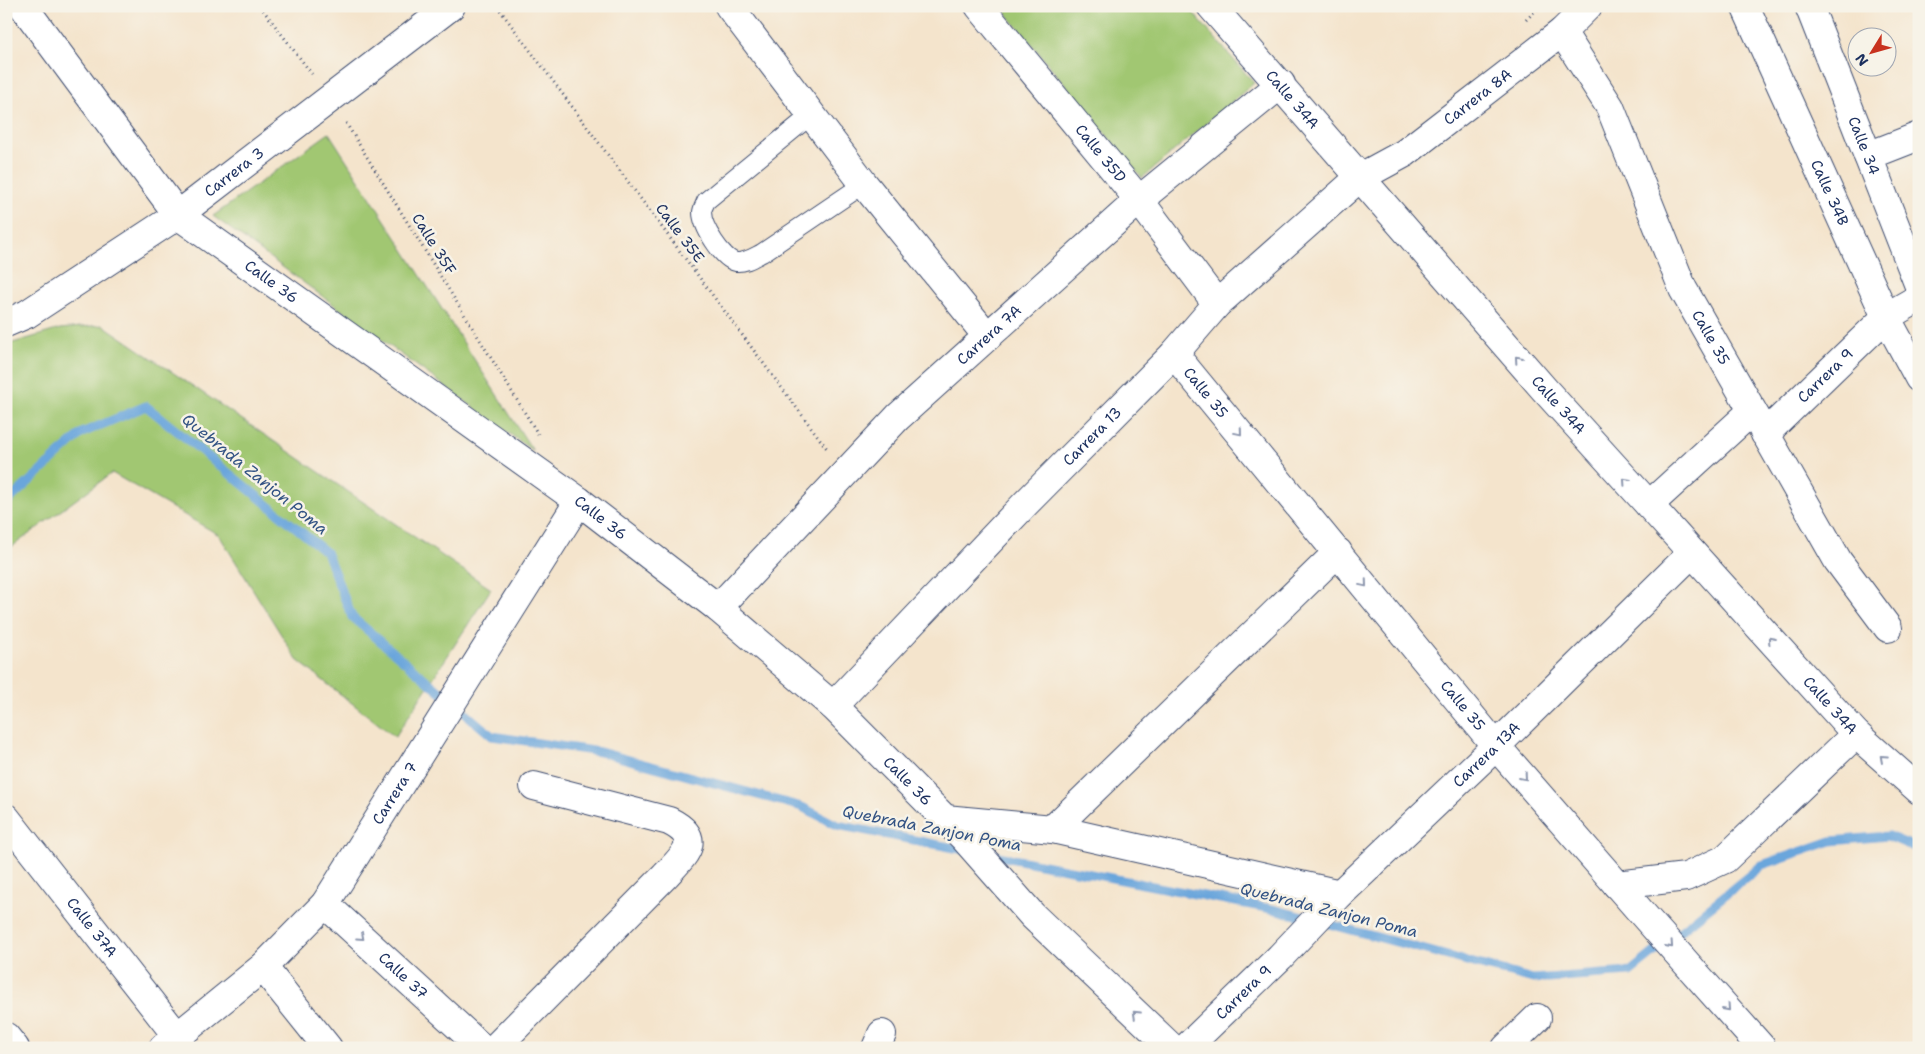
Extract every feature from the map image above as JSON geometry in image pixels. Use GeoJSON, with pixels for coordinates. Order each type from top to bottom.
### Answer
{"type":"FeatureCollection","features":[{"type":"Feature","properties":{"kind":"street","name":"Calle 36"},"geometry":{"type":"LineString","coordinates":[[23,6],[178,215],[579,501],[718,608],[833,706],[965,839],[1032,915],[1172,1048]]}},
{"type":"Feature","properties":{"kind":"street","name":"Carrera 3"},"geometry":{"type":"LineString","coordinates":[[6,324],[27,314],[178,215],[451,6]]}},
{"type":"Feature","properties":{"kind":"street"},"geometry":{"type":"LineString","coordinates":[[729,6],[797,93],[811,115],[864,184],[987,336]]}},
{"type":"Feature","properties":{"kind":"street","name":"Calle 35D"},"geometry":{"type":"LineString","coordinates":[[979,6],[1140,200],[1217,304]]}},
{"type":"Feature","properties":{"kind":"street","name":"Calle 34A"},"geometry":{"type":"LineString","coordinates":[[1212,6],[1281,84],[1359,178],[1649,505],[1856,734],[1919,790]]}},
{"type":"Feature","properties":{"kind":"street","name":"Carrera 8A"},"geometry":{"type":"LineString","coordinates":[[1359,178],[1405,153],[1562,32],[1588,6]]}},
{"type":"Feature","properties":{"kind":"street","name":"Calle 34B"},"geometry":{"type":"LineString","coordinates":[[1745,6],[1886,317],[1919,378]]}},
{"type":"Feature","properties":{"kind":"street","name":"Calle 34"},"geometry":{"type":"LineString","coordinates":[[1811,7],[1919,286]]}},
{"type":"Feature","properties":{"kind":"street","name":"Calle 35"},"geometry":{"type":"LineString","coordinates":[[1562,32],[1610,107],[1682,289],[1838,561],[1888,628]]}},
{"type":"Feature","properties":{"kind":"street","name":"Carrera 7A"},"geometry":{"type":"LineString","coordinates":[[718,608],[898,417],[1140,200],[1281,84]]}},
{"type":"Feature","properties":{"kind":"street"},"geometry":{"type":"LineString","coordinates":[[1868,156],[1919,136]]}},
{"type":"Feature","properties":{"kind":"street","name":"Carrera 13"},"geometry":{"type":"LineString","coordinates":[[833,706],[1025,504],[1174,354],[1217,304],[1359,178]]}},
{"type":"Feature","properties":{"kind":"street","name":"Carrera 9"},"geometry":{"type":"LineString","coordinates":[[1649,505],[1759,423],[1886,317],[1919,298]]}},
{"type":"Feature","properties":{"kind":"street","name":"Calle 35"},"geometry":{"type":"LineString","coordinates":[[1174,354],[1496,746],[1762,1048]]}},
{"type":"Feature","properties":{"kind":"street","name":"Carrera 7"},"geometry":{"type":"LineString","coordinates":[[170,1042],[263,967],[325,904],[579,501]]}},
{"type":"Feature","properties":{"kind":"street"},"geometry":{"type":"LineString","coordinates":[[1053,829],[1338,552]]}},
{"type":"Feature","properties":{"kind":"street","name":"Carrera 13A"},"geometry":{"type":"LineString","coordinates":[[1280,957],[1331,902],[1496,746],[1692,552]]}},
{"type":"Feature","properties":{"kind":"street"},"geometry":{"type":"LineString","coordinates":[[1617,885],[1686,877],[1725,859],[1856,734]]}},
{"type":"Feature","properties":{"kind":"street"},"geometry":{"type":"LineString","coordinates":[[494,1048],[665,876],[685,854],[690,844],[688,834],[669,822],[534,786]]}},
{"type":"Feature","properties":{"kind":"street","name":"Calle 37A"},"geometry":{"type":"LineString","coordinates":[[6,818],[170,1042]]}},
{"type":"Feature","properties":{"kind":"street"},"geometry":{"type":"LineString","coordinates":[[945,819],[1053,829],[1331,902]]}},
{"type":"Feature","properties":{"kind":"street","name":"Calle 37"},"geometry":{"type":"LineString","coordinates":[[325,904],[482,1048]]}},
{"type":"Feature","properties":{"kind":"street","name":"Carrera 9"},"geometry":{"type":"LineString","coordinates":[[1186,1048],[1280,957]]}},
{"type":"Feature","properties":{"kind":"street"},"geometry":{"type":"LineString","coordinates":[[263,967],[328,1048]]}},
{"type":"Feature","properties":{"kind":"street"},"geometry":{"type":"LineString","coordinates":[[1506,1048],[1537,1018]]}},
{"type":"Feature","properties":{"kind":"street"},"geometry":{"type":"LineString","coordinates":[[6,1037],[15,1048]]}},
{"type":"Feature","properties":{"kind":"lane"},"geometry":{"type":"LineString","coordinates":[[811,115],[706,201],[702,212],[704,219],[720,250],[727,257],[737,262],[744,262],[762,253],[864,184]]}},
{"type":"Feature","properties":{"kind":"path","name":"Calle 35F"},"geometry":{"type":"LineString","coordinates":[[260,6],[330,98],[543,442]]}},
{"type":"Feature","properties":{"kind":"path","name":"Calle 35E"},"geometry":{"type":"LineString","coordinates":[[497,6],[844,473]]}},
{"type":"Feature","properties":{"kind":"green space"},"geometry":{"type":"Polygon","coordinates":[[[1000,6],[1187,6],[1254,83],[1142,178],[1000,6]]]}},
{"type":"Feature","properties":{"kind":"green space"},"geometry":{"type":"Polygon","coordinates":[[[329,133],[533,451],[213,216],[329,133]]]}},
{"type":"Feature","properties":{"kind":"green space"},"geometry":{"type":"Polygon","coordinates":[[[103,325],[491,589],[395,737],[297,660],[219,535],[112,473],[6,551],[6,345],[60,329],[103,325]]]}},
{"type":"Feature","properties":{"kind":"waterway","name":"Quebrada Zanjon Poma"},"geometry":{"type":"LineString","coordinates":[[6,503],[82,433],[146,406],[326,552],[352,617],[492,736],[600,752],[802,807],[837,825],[965,850]]}},
{"type":"Feature","properties":{"kind":"waterway","name":"Quebrada Zanjon Poma"},"geometry":{"type":"LineString","coordinates":[[988,854],[1277,910],[1533,979],[1630,972],[1762,865],[1831,841],[1888,836],[1919,849]]}}]}
